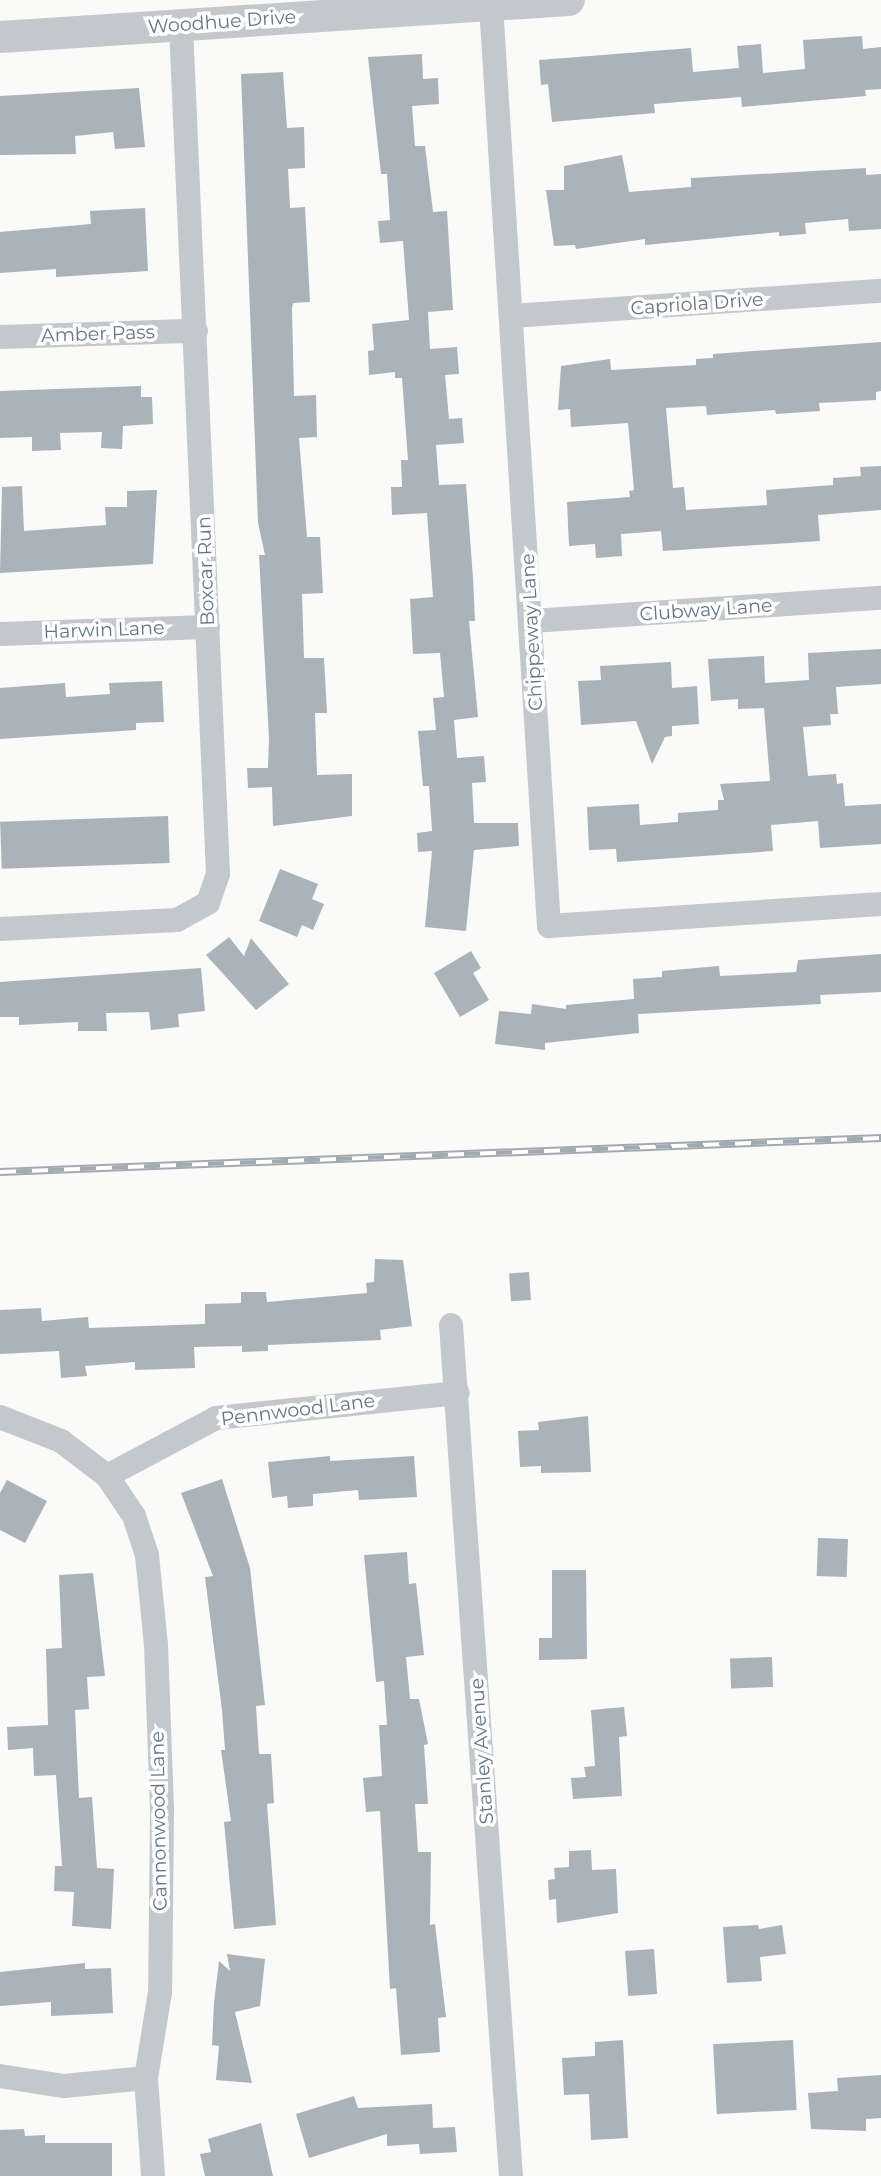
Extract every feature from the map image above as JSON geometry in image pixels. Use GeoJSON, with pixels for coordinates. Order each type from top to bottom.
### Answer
{"type":"FeatureCollection","features":[{"type":"Feature","properties":{"kind":"street","name":"Woodhue Drive"},"geometry":{"type":"LineString","coordinates":[[0,37],[569,0]]}},
{"type":"Feature","properties":{"kind":"street","name":"Chippeway Lane"},"geometry":{"type":"LineString","coordinates":[[491,5],[549,926],[881,904]]}},
{"type":"Feature","properties":{"kind":"street","name":"Boxcar Run"},"geometry":{"type":"LineString","coordinates":[[0,929],[177,920],[208,903],[218,874],[181,25]]}},
{"type":"Feature","properties":{"kind":"street","name":"Capriola Drive"},"geometry":{"type":"LineString","coordinates":[[512,316],[881,291]]}},
{"type":"Feature","properties":{"kind":"street","name":"Amber Pass"},"geometry":{"type":"LineString","coordinates":[[0,337],[196,331]]}},
{"type":"Feature","properties":{"kind":"street","name":"Clubway Lane"},"geometry":{"type":"LineString","coordinates":[[531,621],[881,598]]}},
{"type":"Feature","properties":{"kind":"street","name":"Harwin Lane"},"geometry":{"type":"LineString","coordinates":[[0,634],[208,626]]}},
{"type":"Feature","properties":{"kind":"street","name":"Stanley Avenue"},"geometry":{"type":"LineString","coordinates":[[451,1325],[458,1393],[511,2176]]}},
{"type":"Feature","properties":{"kind":"street","name":"Pennwood Lane"},"geometry":{"type":"LineString","coordinates":[[107,1476],[216,1418],[458,1393]]}},
{"type":"Feature","properties":{"kind":"street"},"geometry":{"type":"LineString","coordinates":[[0,1417],[61,1441],[107,1476]]}},
{"type":"Feature","properties":{"kind":"street","name":"Cannonwood Lane"},"geometry":{"type":"LineString","coordinates":[[107,1476],[134,1516],[147,1555],[156,1645],[162,1812],[159,1992],[146,2078],[153,2176]]}},
{"type":"Feature","properties":{"kind":"street"},"geometry":{"type":"LineString","coordinates":[[0,2076],[64,2086],[146,2078]]}},
{"type":"Feature","properties":{"kind":"building"},"geometry":{"type":"Polygon","coordinates":[[[862,36],[863,49],[881,47],[881,89],[865,90],[866,96],[742,107],[741,97],[654,104],[655,113],[552,122],[548,84],[541,85],[539,60],[691,48],[693,72],[739,68],[737,46],[761,44],[763,73],[805,69],[803,40],[862,36]]]}},
{"type":"Feature","properties":{"kind":"building"},"geometry":{"type":"Polygon","coordinates":[[[422,54],[423,79],[438,78],[439,104],[412,106],[415,146],[425,146],[433,212],[447,211],[453,310],[428,312],[430,349],[457,347],[459,374],[445,375],[449,419],[462,418],[464,443],[436,445],[439,485],[466,484],[473,578],[475,621],[469,621],[478,717],[454,720],[457,758],[484,756],[486,782],[472,783],[474,823],[518,823],[519,846],[474,850],[466,931],[425,927],[432,851],[418,852],[417,833],[432,831],[429,786],[423,786],[418,731],[436,730],[433,698],[444,697],[440,653],[413,654],[410,599],[433,597],[427,513],[392,515],[391,487],[402,487],[401,460],[408,460],[402,378],[395,378],[395,372],[369,375],[368,351],[374,350],[372,324],[409,320],[403,241],[380,243],[378,221],[390,220],[387,174],[381,174],[368,57],[422,54]]]}},
{"type":"Feature","properties":{"kind":"building"},"geometry":{"type":"Polygon","coordinates":[[[283,72],[287,128],[304,127],[305,168],[288,169],[290,208],[305,207],[310,302],[293,303],[292,308],[294,396],[316,395],[317,437],[299,438],[307,537],[320,537],[323,593],[302,594],[304,658],[324,658],[327,713],[315,713],[317,775],[352,774],[352,816],[273,826],[272,787],[248,788],[247,768],[268,768],[269,739],[259,555],[265,555],[258,523],[241,74],[283,72]]]}},
{"type":"Feature","properties":{"kind":"building"},"geometry":{"type":"Polygon","coordinates":[[[139,88],[145,147],[115,149],[113,132],[75,136],[76,154],[0,155],[0,96],[139,88]]]}},
{"type":"Feature","properties":{"kind":"building"},"geometry":{"type":"Polygon","coordinates":[[[622,155],[629,192],[691,187],[691,178],[866,168],[866,175],[881,174],[881,229],[849,231],[848,219],[805,223],[806,234],[779,236],[779,232],[645,245],[645,239],[576,249],[575,245],[554,246],[546,190],[564,190],[564,166],[622,155]]]}},
{"type":"Feature","properties":{"kind":"building"},"geometry":{"type":"Polygon","coordinates":[[[145,208],[148,271],[56,277],[56,269],[0,273],[0,232],[91,224],[90,211],[145,208]]]}},
{"type":"Feature","properties":{"kind":"building"},"geometry":{"type":"Polygon","coordinates":[[[881,342],[881,391],[876,392],[876,400],[819,403],[820,411],[776,414],[775,410],[707,415],[706,406],[666,408],[673,488],[684,487],[686,510],[767,505],[766,490],[833,485],[833,478],[861,476],[860,467],[881,466],[881,510],[818,515],[820,541],[663,551],[661,531],[621,534],[622,556],[596,558],[595,544],[569,546],[567,502],[630,497],[629,491],[634,490],[628,423],[571,427],[570,409],[558,410],[561,366],[610,359],[611,370],[696,365],[696,359],[713,358],[713,354],[881,342]]]}},
{"type":"Feature","properties":{"kind":"building"},"geometry":{"type":"Polygon","coordinates":[[[141,386],[141,397],[152,397],[153,424],[123,426],[122,449],[101,448],[102,432],[60,433],[61,450],[32,451],[32,437],[0,438],[0,391],[141,386]]]}},
{"type":"Feature","properties":{"kind":"building"},"geometry":{"type":"Polygon","coordinates":[[[22,486],[24,531],[106,525],[105,507],[127,507],[127,491],[157,490],[153,564],[0,573],[2,487],[22,486]]]}},
{"type":"Feature","properties":{"kind":"building"},"geometry":{"type":"Polygon","coordinates":[[[881,649],[881,684],[836,687],[838,714],[830,714],[831,725],[803,727],[808,776],[836,774],[837,784],[843,783],[845,806],[881,804],[881,844],[820,848],[818,821],[771,825],[773,851],[617,862],[616,849],[589,850],[587,807],[639,804],[640,825],[678,822],[678,813],[718,810],[718,800],[724,800],[720,784],[770,781],[764,708],[738,709],[738,699],[711,701],[708,659],[764,656],[765,683],[809,680],[808,653],[881,649]]]}},
{"type":"Feature","properties":{"kind":"building"},"geometry":{"type":"Polygon","coordinates":[[[671,662],[672,688],[697,686],[699,724],[672,726],[672,736],[665,737],[652,764],[636,721],[581,725],[578,681],[601,680],[600,666],[671,662]]]}},
{"type":"Feature","properties":{"kind":"building"},"geometry":{"type":"Polygon","coordinates":[[[162,681],[164,722],[136,723],[136,730],[0,739],[0,688],[65,683],[66,697],[110,694],[109,683],[162,681]]]}},
{"type":"Feature","properties":{"kind":"building"},"geometry":{"type":"Polygon","coordinates":[[[168,816],[170,863],[2,869],[0,822],[168,816]]]}},
{"type":"Feature","properties":{"kind":"building"},"geometry":{"type":"Polygon","coordinates":[[[280,869],[318,884],[312,899],[324,904],[313,930],[302,925],[297,937],[259,921],[280,869]]]}},
{"type":"Feature","properties":{"kind":"building"},"geometry":{"type":"Polygon","coordinates":[[[229,937],[244,956],[251,938],[289,984],[256,1010],[206,955],[229,937]]]}},
{"type":"Feature","properties":{"kind":"building"},"geometry":{"type":"Polygon","coordinates":[[[471,951],[481,968],[473,973],[489,1000],[460,1017],[434,973],[471,951]]]}},
{"type":"Feature","properties":{"kind":"building"},"geometry":{"type":"Polygon","coordinates":[[[881,954],[881,992],[820,995],[821,1004],[638,1014],[639,1033],[545,1043],[545,1050],[495,1044],[499,1011],[531,1014],[532,1004],[566,1009],[566,1005],[634,999],[633,979],[662,977],[662,971],[719,966],[720,976],[796,972],[798,960],[881,954]]]}},
{"type":"Feature","properties":{"kind":"building"},"geometry":{"type":"Polygon","coordinates":[[[201,968],[205,1011],[178,1014],[179,1027],[151,1030],[149,1012],[106,1013],[107,1031],[78,1031],[78,1022],[19,1025],[19,1017],[0,1017],[0,982],[201,968]]]}},
{"type":"Feature","properties":{"kind":"building"},"geometry":{"type":"Polygon","coordinates":[[[375,1259],[403,1260],[412,1326],[380,1330],[381,1340],[268,1345],[268,1351],[242,1352],[242,1346],[194,1347],[195,1368],[135,1370],[135,1362],[85,1366],[87,1376],[61,1378],[59,1351],[0,1354],[0,1310],[41,1308],[42,1321],[88,1317],[89,1328],[205,1324],[205,1304],[241,1303],[241,1292],[266,1292],[267,1302],[367,1293],[366,1283],[374,1282],[375,1259]]]}},
{"type":"Feature","properties":{"kind":"building"},"geometry":{"type":"Polygon","coordinates":[[[529,1272],[531,1300],[511,1301],[509,1273],[529,1272]]]}},
{"type":"Feature","properties":{"kind":"building"},"geometry":{"type":"Polygon","coordinates":[[[588,1416],[591,1472],[541,1473],[541,1466],[520,1467],[518,1431],[539,1430],[538,1422],[588,1416]]]}},
{"type":"Feature","properties":{"kind":"building"},"geometry":{"type":"Polygon","coordinates":[[[330,1456],[330,1461],[414,1456],[417,1497],[359,1500],[358,1490],[313,1494],[313,1506],[288,1508],[287,1496],[272,1498],[268,1462],[330,1456]]]}},
{"type":"Feature","properties":{"kind":"building"},"geometry":{"type":"Polygon","coordinates":[[[222,1479],[250,1568],[265,1705],[256,1706],[259,1754],[271,1754],[274,1803],[267,1804],[276,1925],[234,1929],[224,1822],[231,1821],[221,1750],[225,1750],[222,1710],[205,1577],[213,1576],[181,1493],[222,1479]]]}},
{"type":"Feature","properties":{"kind":"building"},"geometry":{"type":"Polygon","coordinates":[[[7,1480],[47,1501],[25,1543],[0,1530],[0,1493],[7,1480]]]}},
{"type":"Feature","properties":{"kind":"building"},"geometry":{"type":"Polygon","coordinates":[[[818,1538],[848,1539],[847,1577],[817,1576],[818,1538]]]}},
{"type":"Feature","properties":{"kind":"building"},"geometry":{"type":"Polygon","coordinates":[[[407,1552],[409,1584],[416,1583],[424,1655],[406,1657],[410,1699],[419,1699],[428,1744],[424,1745],[428,1804],[415,1804],[418,1852],[431,1852],[430,1925],[435,1924],[446,2017],[438,2018],[440,2052],[401,2055],[396,1988],[390,1989],[380,1811],[366,1812],[363,1778],[382,1776],[379,1725],[387,1725],[384,1681],[376,1682],[364,1555],[407,1552]]]}},
{"type":"Feature","properties":{"kind":"building"},"geometry":{"type":"Polygon","coordinates":[[[552,1570],[586,1570],[587,1659],[539,1660],[539,1638],[552,1638],[552,1570]]]}},
{"type":"Feature","properties":{"kind":"building"},"geometry":{"type":"Polygon","coordinates":[[[93,1573],[105,1676],[87,1677],[89,1709],[75,1710],[79,1798],[92,1797],[97,1868],[114,1869],[111,1929],[72,1926],[74,1892],[54,1891],[55,1866],[62,1866],[56,1775],[34,1776],[33,1748],[8,1750],[7,1727],[48,1725],[46,1649],[62,1648],[59,1575],[93,1573]]]}},
{"type":"Feature","properties":{"kind":"building"},"geometry":{"type":"Polygon","coordinates":[[[772,1657],[773,1687],[731,1688],[730,1658],[772,1657]]]}},
{"type":"Feature","properties":{"kind":"building"},"geometry":{"type":"Polygon","coordinates":[[[624,1707],[627,1736],[619,1737],[622,1796],[573,1799],[571,1778],[586,1777],[584,1767],[595,1766],[591,1710],[624,1707]]]}},
{"type":"Feature","properties":{"kind":"building"},"geometry":{"type":"Polygon","coordinates":[[[591,1850],[592,1870],[616,1869],[618,1913],[557,1923],[556,1899],[549,1900],[548,1880],[555,1879],[554,1868],[569,1867],[569,1851],[591,1850]]]}},
{"type":"Feature","properties":{"kind":"building"},"geometry":{"type":"Polygon","coordinates":[[[758,1925],[759,1929],[782,1925],[786,1954],[760,1957],[762,1981],[727,1983],[723,1927],[758,1925]]]}},
{"type":"Feature","properties":{"kind":"building"},"geometry":{"type":"Polygon","coordinates":[[[654,1949],[657,1994],[628,1996],[625,1951],[654,1949]]]}},
{"type":"Feature","properties":{"kind":"building"},"geometry":{"type":"Polygon","coordinates":[[[227,1954],[265,1959],[260,2006],[235,2012],[252,2083],[216,2080],[219,2046],[212,2045],[214,2003],[219,1961],[230,1971],[227,1954]]]}},
{"type":"Feature","properties":{"kind":"building"},"geometry":{"type":"Polygon","coordinates":[[[85,1963],[85,1969],[111,1968],[113,2013],[51,2016],[51,2002],[0,2006],[0,1972],[85,1963]]]}},
{"type":"Feature","properties":{"kind":"building"},"geometry":{"type":"Polygon","coordinates":[[[623,2040],[628,2138],[591,2140],[589,2094],[564,2095],[562,2058],[595,2056],[595,2042],[623,2040]]]}},
{"type":"Feature","properties":{"kind":"building"},"geometry":{"type":"Polygon","coordinates":[[[793,2040],[797,2110],[717,2114],[713,2044],[793,2040]]]}},
{"type":"Feature","properties":{"kind":"building"},"geometry":{"type":"Polygon","coordinates":[[[881,2075],[881,2118],[866,2119],[866,2131],[811,2129],[808,2093],[838,2091],[837,2078],[881,2075]]]}},
{"type":"Feature","properties":{"kind":"building"},"geometry":{"type":"Polygon","coordinates":[[[354,2096],[358,2108],[432,2104],[433,2128],[455,2127],[457,2152],[420,2154],[419,2144],[387,2146],[387,2134],[309,2158],[296,2114],[354,2096]]]}},
{"type":"Feature","properties":{"kind":"building"},"geometry":{"type":"Polygon","coordinates":[[[261,2123],[273,2176],[205,2176],[200,2154],[211,2152],[208,2139],[261,2123]]]}},
{"type":"Feature","properties":{"kind":"building"},"geometry":{"type":"Polygon","coordinates":[[[24,2129],[25,2136],[45,2135],[45,2143],[112,2143],[112,2176],[0,2176],[0,2130],[24,2129]]]}},
{"type":"Feature","properties":{"kind":"railway"},"geometry":{"type":"LineString","coordinates":[[0,1172],[881,1138]]}}]}
